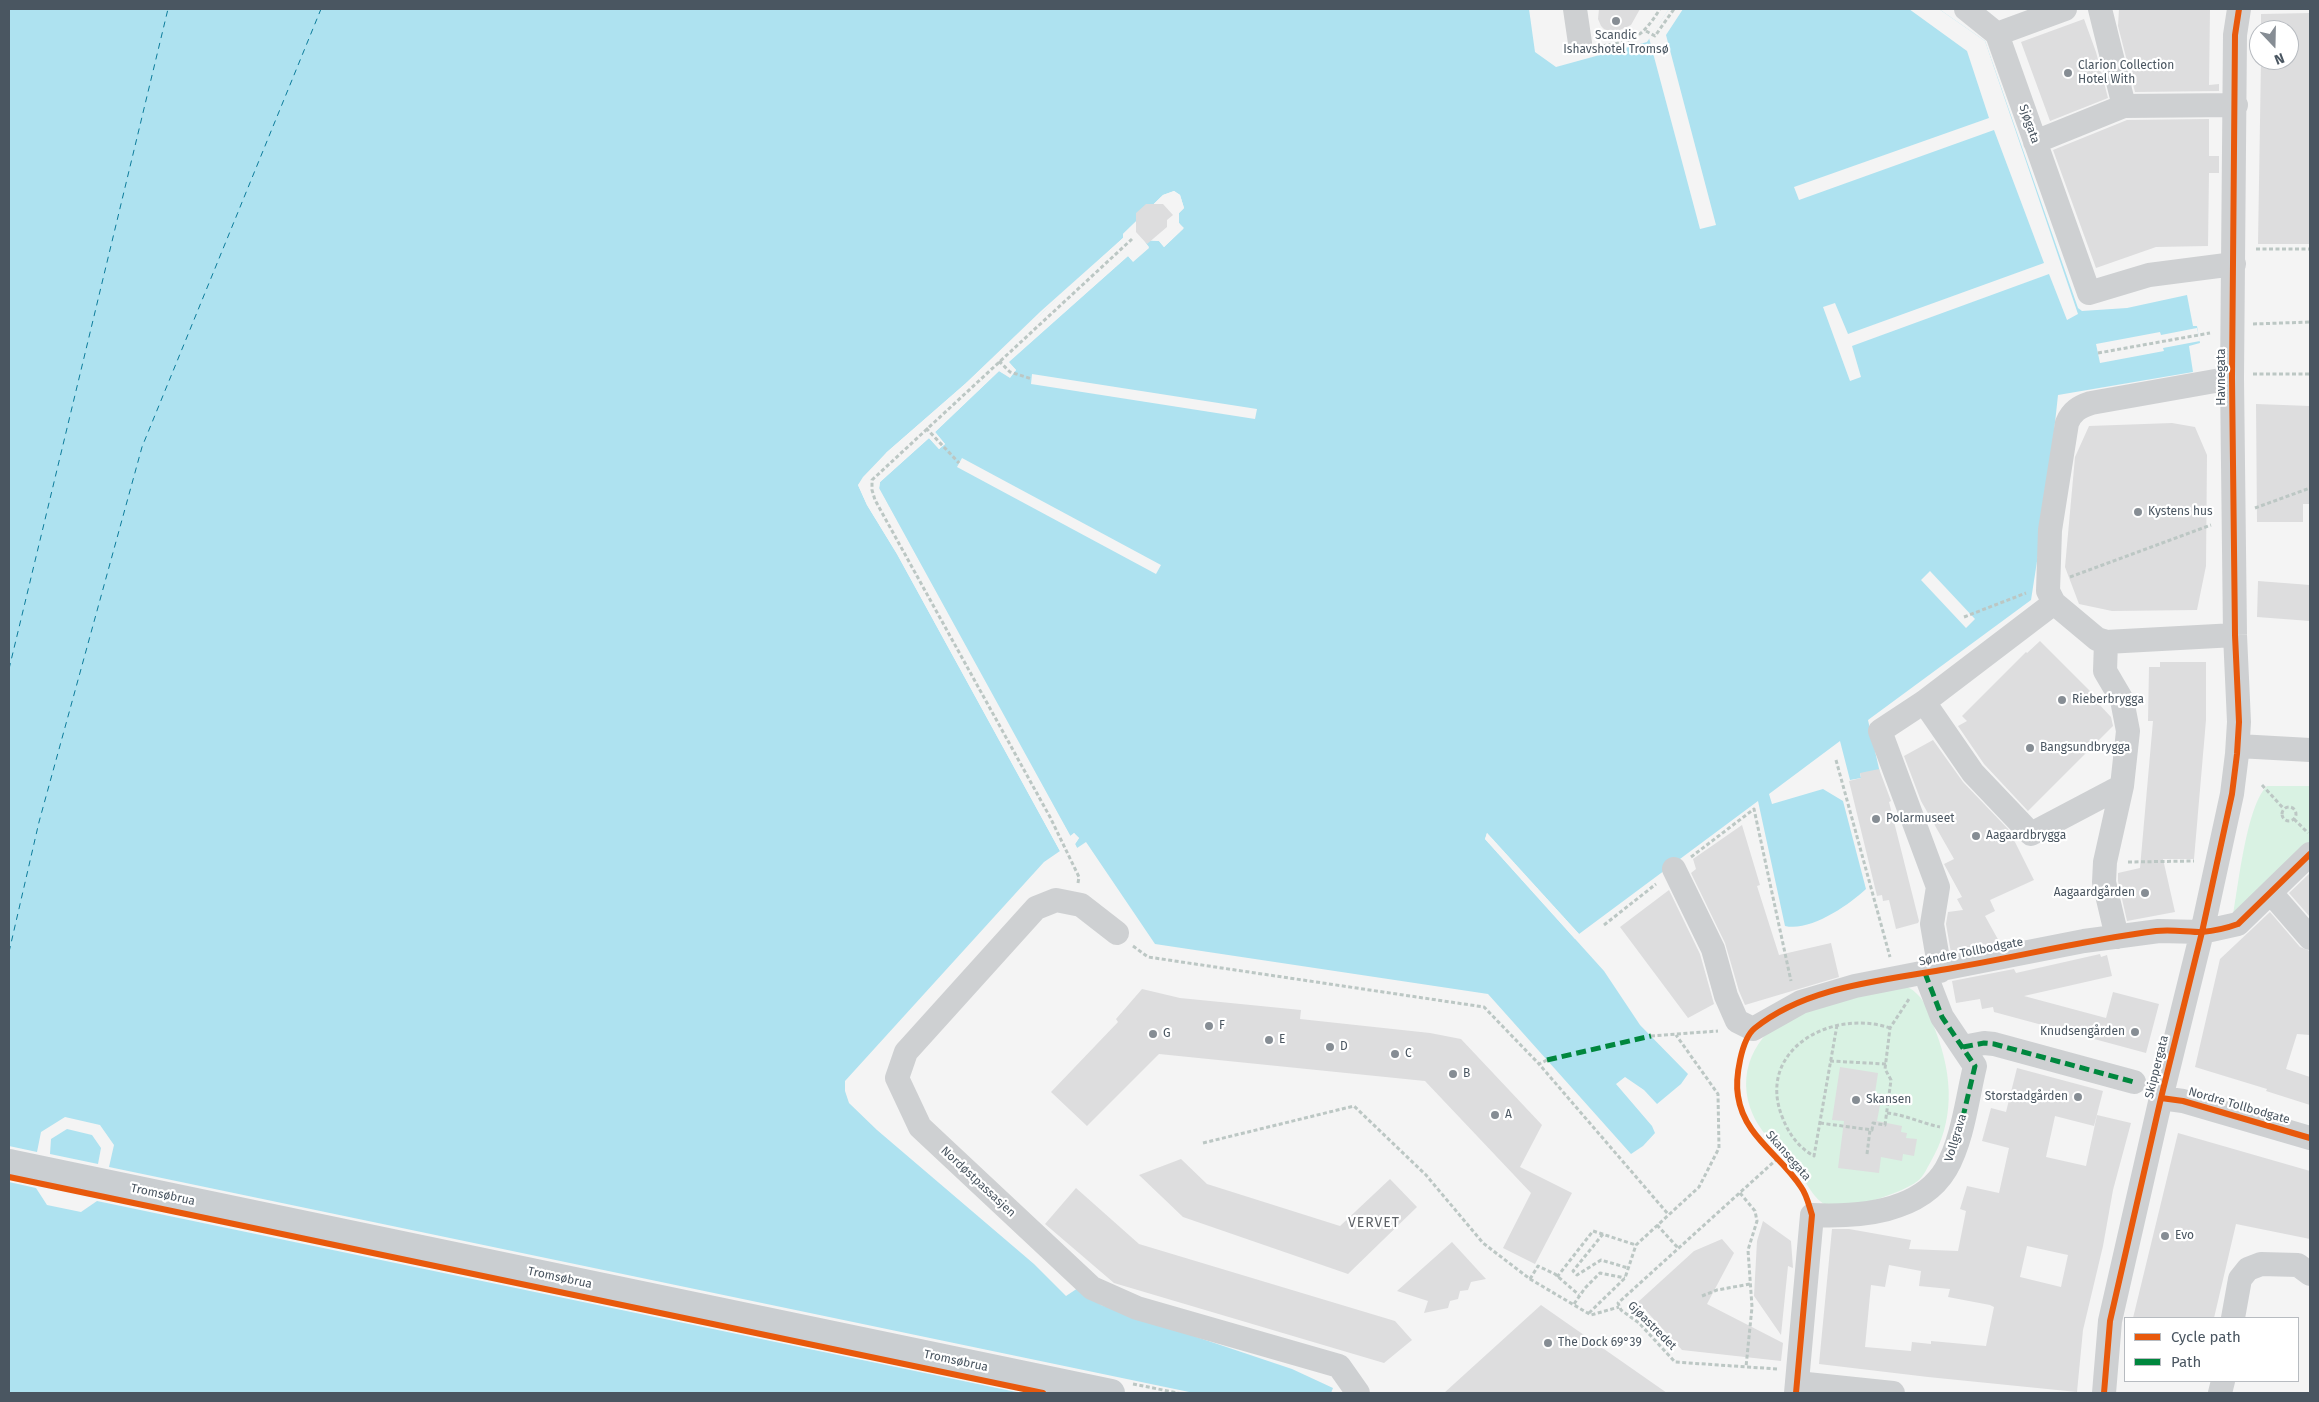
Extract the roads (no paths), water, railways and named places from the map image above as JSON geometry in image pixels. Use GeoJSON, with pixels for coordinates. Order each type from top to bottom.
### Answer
{"type":"FeatureCollection","features":[{"type":"Feature","properties":{"kind":"main road","name":"Tromsøbrua"},"geometry":{"type":"LineString","coordinates":[[9,1163],[1111,1393]]}},
{"type":"Feature","properties":{"kind":"street"},"geometry":{"type":"LineString","coordinates":[[1575,9],[1580,42]]}},
{"type":"Feature","properties":{"kind":"street"},"geometry":{"type":"LineString","coordinates":[[1966,9],[1997,34],[2065,9]]}},
{"type":"Feature","properties":{"kind":"street"},"geometry":{"type":"LineString","coordinates":[[2100,9],[2124,106]]}},
{"type":"Feature","properties":{"kind":"street","name":"Havnegata"},"geometry":{"type":"LineString","coordinates":[[2238,746],[2236,635],[2243,327],[2234,264],[2235,35],[2239,9]]}},
{"type":"Feature","properties":{"kind":"street","name":"Sjøgata"},"geometry":{"type":"LineString","coordinates":[[1997,34],[2089,294],[2149,275],[2234,264]]}},
{"type":"Feature","properties":{"kind":"street"},"geometry":{"type":"LineString","coordinates":[[2035,142],[2124,106],[2236,105]]}},
{"type":"Feature","properties":{"kind":"street"},"geometry":{"type":"LineString","coordinates":[[2236,635],[2106,642],[2098,639],[2054,603],[2048,591],[2050,530],[2067,423],[2070,415],[2079,408],[2091,403],[2243,376]]}},
{"type":"Feature","properties":{"kind":"street"},"geometry":{"type":"LineString","coordinates":[[2054,603],[1924,702],[1973,773],[2031,834],[2122,786]]}},
{"type":"Feature","properties":{"kind":"street"},"geometry":{"type":"LineString","coordinates":[[2106,642],[2105,671],[2122,700],[2128,731],[2122,786],[2105,862],[2104,882],[2117,937]]}},
{"type":"Feature","properties":{"kind":"street","name":"Søndre Tollbodgate"},"geometry":{"type":"LineString","coordinates":[[1924,702],[1880,730],[1938,887],[1932,924],[1932,972]]}},
{"type":"Feature","properties":{"kind":"street"},"geometry":{"type":"LineString","coordinates":[[2238,746],[2310,750]]}},
{"type":"Feature","properties":{"kind":"street","name":"Skippergata"},"geometry":{"type":"LineString","coordinates":[[2104,1393],[2110,1321],[2161,1098],[2202,932],[2232,794],[2238,746]]}},
{"type":"Feature","properties":{"kind":"street","name":"Søndre Tollbodgate"},"geometry":{"type":"LineString","coordinates":[[1674,869],[1713,950],[1726,996],[1737,1021],[1753,1029],[1796,1004],[1828,993],[1895,978],[2084,941],[2159,931],[2202,932],[2224,929],[2238,924],[2310,854]]}},
{"type":"Feature","properties":{"kind":"street"},"geometry":{"type":"LineString","coordinates":[[2271,893],[2310,938]]}},
{"type":"Feature","properties":{"kind":"street","name":"Nordøstpassasjen"},"geometry":{"type":"LineString","coordinates":[[1117,933],[1081,905],[1056,900],[1036,908],[906,1052],[896,1078],[920,1128],[1092,1288],[1137,1308],[1339,1366],[1358,1393]]}},
{"type":"Feature","properties":{"kind":"street","name":"Vollgrava"},"geometry":{"type":"LineString","coordinates":[[1797,1382],[1812,1215],[1861,1214],[1906,1202],[1931,1188],[1946,1170],[1952,1157],[1960,1132],[1975,1066],[1942,1017],[1932,972]]}},
{"type":"Feature","properties":{"kind":"street"},"geometry":{"type":"LineString","coordinates":[[1963,1047],[1984,1043],[1994,1044],[2134,1082]]}},
{"type":"Feature","properties":{"kind":"street","name":"Nordre Tollbodgate"},"geometry":{"type":"LineString","coordinates":[[2161,1098],[2183,1101],[2310,1138]]}},
{"type":"Feature","properties":{"kind":"street"},"geometry":{"type":"LineString","coordinates":[[2233,1317],[2240,1279],[2248,1269],[2261,1264],[2298,1265],[2310,1274]]}},
{"type":"Feature","properties":{"kind":"street"},"geometry":{"type":"LineString","coordinates":[[1797,1382],[1893,1393]]}},
{"type":"Feature","properties":{"kind":"water"},"geometry":{"type":"Polygon","coordinates":[[[9,9],[1529,9],[1535,52],[1556,67],[1647,42],[1669,9],[1939,9],[1985,41],[2078,308],[2082,311],[2127,308],[2187,295],[2193,326],[2197,326],[2200,343],[2189,346],[2193,372],[2058,395],[2047,497],[2031,600],[1868,720],[1880,773],[1860,773],[1861,778],[1850,780],[1840,741],[1769,794],[1772,804],[1823,789],[1843,801],[1866,889],[1850,902],[1829,916],[1817,921],[1795,927],[1785,926],[1758,801],[1579,934],[1487,833],[1485,839],[1604,971],[1640,1025],[1688,1074],[1681,1084],[1657,1104],[1644,1090],[1625,1077],[1616,1084],[1652,1126],[1655,1133],[1643,1146],[1631,1154],[1488,994],[1155,944],[1086,842],[1077,848],[1075,844],[1079,838],[1074,833],[1071,837],[879,488],[880,482],[929,438],[939,449],[945,444],[935,432],[999,371],[1010,377],[1016,370],[1008,362],[1128,256],[1133,261],[1149,247],[1143,240],[1159,241],[1164,247],[1183,229],[1179,223],[1179,213],[1184,208],[1180,195],[1174,191],[1163,195],[1123,234],[1123,238],[965,384],[887,452],[858,485],[867,505],[897,554],[1060,851],[1044,862],[845,1081],[845,1091],[849,1103],[877,1130],[1034,1264],[1066,1296],[1081,1286],[1101,1305],[1292,1369],[1333,1388],[1331,1393],[9,1393],[9,9]]]}},
{"type":"Feature","properties":{"kind":"place","name":"Scandic Ishavshotel Tromsø"},"geometry":{"type":"Point","coordinates":[1616,21]}},
{"type":"Feature","properties":{"kind":"place","name":"Clarion Collection Hotel With"},"geometry":{"type":"Point","coordinates":[2068,73]}},
{"type":"Feature","properties":{"kind":"place","name":"Kystens hus"},"geometry":{"type":"Point","coordinates":[2138,512]}},
{"type":"Feature","properties":{"kind":"place","name":"Rieberbrygga"},"geometry":{"type":"Point","coordinates":[2062,700]}},
{"type":"Feature","properties":{"kind":"place","name":"Bangsundbrygga"},"geometry":{"type":"Point","coordinates":[2030,748]}},
{"type":"Feature","properties":{"kind":"place","name":"Polarmuseet"},"geometry":{"type":"Point","coordinates":[1876,819]}},
{"type":"Feature","properties":{"kind":"place","name":"Aagaardbrygga"},"geometry":{"type":"Point","coordinates":[1976,836]}},
{"type":"Feature","properties":{"kind":"place","name":"Aagaardgården"},"geometry":{"type":"Point","coordinates":[2145,893]}},
{"type":"Feature","properties":{"kind":"place","name":"F"},"geometry":{"type":"Point","coordinates":[1209,1026]}},
{"type":"Feature","properties":{"kind":"place","name":"Knudsengården"},"geometry":{"type":"Point","coordinates":[2135,1032]}},
{"type":"Feature","properties":{"kind":"place","name":"G"},"geometry":{"type":"Point","coordinates":[1153,1034]}},
{"type":"Feature","properties":{"kind":"place","name":"E"},"geometry":{"type":"Point","coordinates":[1269,1040]}},
{"type":"Feature","properties":{"kind":"place","name":"D"},"geometry":{"type":"Point","coordinates":[1330,1047]}},
{"type":"Feature","properties":{"kind":"place","name":"C"},"geometry":{"type":"Point","coordinates":[1395,1054]}},
{"type":"Feature","properties":{"kind":"place","name":"B"},"geometry":{"type":"Point","coordinates":[1453,1074]}},
{"type":"Feature","properties":{"kind":"place","name":"Storstadgården"},"geometry":{"type":"Point","coordinates":[2078,1097]}},
{"type":"Feature","properties":{"kind":"place","name":"Skansen"},"geometry":{"type":"Point","coordinates":[1856,1100]}},
{"type":"Feature","properties":{"kind":"place","name":"A"},"geometry":{"type":"Point","coordinates":[1495,1115]}},
{"type":"Feature","properties":{"kind":"place","name":"Evo"},"geometry":{"type":"Point","coordinates":[2165,1236]}},
{"type":"Feature","properties":{"kind":"place","name":"The Dock 69°39"},"geometry":{"type":"Point","coordinates":[1548,1343]}},
{"type":"Feature","properties":{"kind":"district","name":"VERVET"},"geometry":{"type":"Point","coordinates":[1374,1223]}}]}
